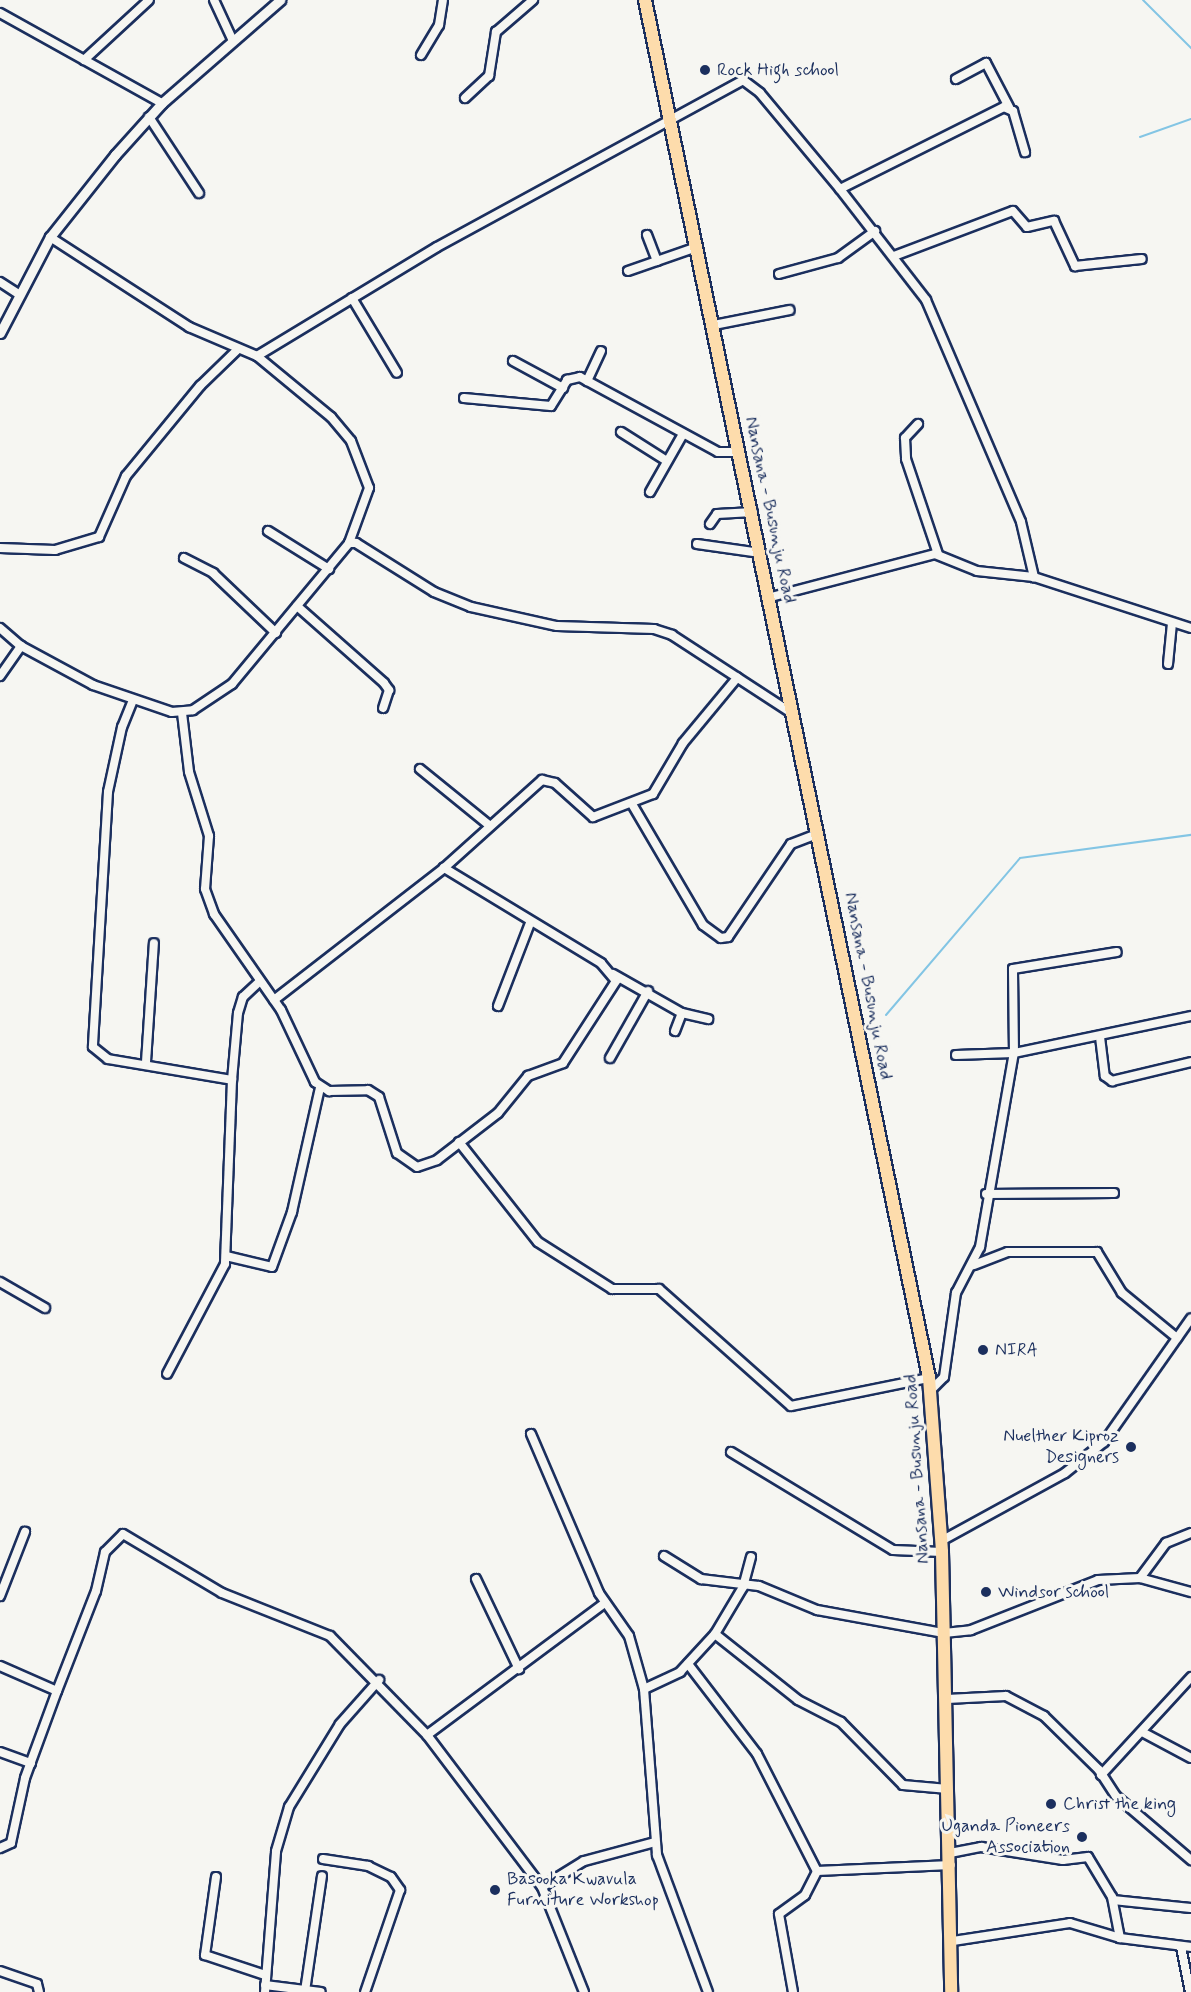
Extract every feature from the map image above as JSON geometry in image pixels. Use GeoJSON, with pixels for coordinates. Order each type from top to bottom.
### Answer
{"type":"FeatureCollection","features":[{"type":"Feature","properties":{"kind":"main road","name":"Nansana - Busunju Road"},"geometry":{"type":"LineString","coordinates":[[645,0],[762,553],[930,1384],[942,1546],[953,1941],[951,1992]]}},
{"type":"Feature","properties":{"kind":"street"},"geometry":{"type":"LineString","coordinates":[[84,60],[149,0]]}},
{"type":"Feature","properties":{"kind":"street"},"geometry":{"type":"LineString","coordinates":[[214,0],[233,41]]}},
{"type":"Feature","properties":{"kind":"street"},"geometry":{"type":"LineString","coordinates":[[0,333],[17,293],[50,237],[149,117],[280,0]]}},
{"type":"Feature","properties":{"kind":"street"},"geometry":{"type":"LineString","coordinates":[[421,56],[439,25],[443,0]]}},
{"type":"Feature","properties":{"kind":"street"},"geometry":{"type":"LineString","coordinates":[[465,98],[489,76],[496,32],[533,0]]}},
{"type":"Feature","properties":{"kind":"street"},"geometry":{"type":"LineString","coordinates":[[0,13],[162,103]]}},
{"type":"Feature","properties":{"kind":"street"},"geometry":{"type":"LineString","coordinates":[[956,80],[986,63],[1009,107],[1025,152]]}},
{"type":"Feature","properties":{"kind":"street"},"geometry":{"type":"LineString","coordinates":[[256,356],[352,298],[670,118],[743,80],[760,93],[875,231],[926,300],[959,370],[1020,522],[1034,577]]}},
{"type":"Feature","properties":{"kind":"street"},"geometry":{"type":"LineString","coordinates":[[840,189],[921,145],[1009,107]]}},
{"type":"Feature","properties":{"kind":"street"},"geometry":{"type":"LineString","coordinates":[[149,117],[199,193]]}},
{"type":"Feature","properties":{"kind":"street"},"geometry":{"type":"LineString","coordinates":[[894,256],[1013,211],[1027,227],[1054,221],[1076,266],[1142,259]]}},
{"type":"Feature","properties":{"kind":"street"},"geometry":{"type":"LineString","coordinates":[[779,274],[838,258],[875,231]]}},
{"type":"Feature","properties":{"kind":"street"},"geometry":{"type":"LineString","coordinates":[[647,235],[657,261]]}},
{"type":"Feature","properties":{"kind":"street"},"geometry":{"type":"LineString","coordinates":[[0,628],[21,646],[134,700],[182,713],[216,698],[276,633],[349,543],[369,488],[354,448],[331,417],[256,356],[179,321],[50,237]]}},
{"type":"Feature","properties":{"kind":"street"},"geometry":{"type":"LineString","coordinates":[[628,271],[697,247]]}},
{"type":"Feature","properties":{"kind":"street"},"geometry":{"type":"LineString","coordinates":[[0,282],[17,293]]}},
{"type":"Feature","properties":{"kind":"street"},"geometry":{"type":"LineString","coordinates":[[352,298],[397,372]]}},
{"type":"Feature","properties":{"kind":"street"},"geometry":{"type":"LineString","coordinates":[[714,326],[790,310]]}},
{"type":"Feature","properties":{"kind":"street"},"geometry":{"type":"LineString","coordinates":[[0,548],[55,550],[99,537],[126,476],[200,386],[238,349]]}},
{"type":"Feature","properties":{"kind":"street"},"geometry":{"type":"LineString","coordinates":[[587,381],[601,351]]}},
{"type":"Feature","properties":{"kind":"street"},"geometry":{"type":"LineString","coordinates":[[513,361],[562,388]]}},
{"type":"Feature","properties":{"kind":"street"},"geometry":{"type":"LineString","coordinates":[[464,398],[551,406],[570,377],[587,381],[718,452],[740,452]]}},
{"type":"Feature","properties":{"kind":"street"},"geometry":{"type":"LineString","coordinates":[[918,424],[905,438],[906,459],[938,554]]}},
{"type":"Feature","properties":{"kind":"street"},"geometry":{"type":"LineString","coordinates":[[621,432],[667,461]]}},
{"type":"Feature","properties":{"kind":"street"},"geometry":{"type":"LineString","coordinates":[[650,492],[683,434]]}},
{"type":"Feature","properties":{"kind":"street"},"geometry":{"type":"LineString","coordinates":[[710,524],[717,514],[753,512]]}},
{"type":"Feature","properties":{"kind":"street"},"geometry":{"type":"LineString","coordinates":[[268,531],[329,569]]}},
{"type":"Feature","properties":{"kind":"street"},"geometry":{"type":"LineString","coordinates":[[349,543],[375,550],[434,592],[471,607],[578,628],[654,629],[795,715]]}},
{"type":"Feature","properties":{"kind":"street"},"geometry":{"type":"LineString","coordinates":[[697,544],[762,553]]}},
{"type":"Feature","properties":{"kind":"street"},"geometry":{"type":"LineString","coordinates":[[771,597],[938,554],[977,572],[1034,577],[1191,628]]}},
{"type":"Feature","properties":{"kind":"street"},"geometry":{"type":"LineString","coordinates":[[184,558],[213,573],[276,633]]}},
{"type":"Feature","properties":{"kind":"street"},"geometry":{"type":"LineString","coordinates":[[297,606],[384,683],[389,690],[383,708]]}},
{"type":"Feature","properties":{"kind":"street"},"geometry":{"type":"LineString","coordinates":[[1168,664],[1172,623]]}},
{"type":"Feature","properties":{"kind":"street"},"geometry":{"type":"LineString","coordinates":[[0,676],[21,646]]}},
{"type":"Feature","properties":{"kind":"street"},"geometry":{"type":"LineString","coordinates":[[274,1000],[444,868],[489,825],[549,779],[589,816],[632,804],[665,781],[683,743],[737,678]]}},
{"type":"Feature","properties":{"kind":"street"},"geometry":{"type":"LineString","coordinates":[[134,700],[122,727],[108,792],[93,1040],[96,1052],[108,1059],[146,1062],[232,1080]]}},
{"type":"Feature","properties":{"kind":"street"},"geometry":{"type":"LineString","coordinates":[[182,713],[189,772],[209,836],[208,900],[258,983],[274,1000],[320,1088],[292,1212],[273,1267],[226,1256]]}},
{"type":"Feature","properties":{"kind":"street"},"geometry":{"type":"LineString","coordinates":[[420,769],[489,825]]}},
{"type":"Feature","properties":{"kind":"street"},"geometry":{"type":"LineString","coordinates":[[632,804],[703,925],[721,938],[728,937],[791,844],[819,832]]}},
{"type":"Feature","properties":{"kind":"street"},"geometry":{"type":"LineString","coordinates":[[444,868],[613,974],[682,1013],[708,1019]]}},
{"type":"Feature","properties":{"kind":"street"},"geometry":{"type":"LineString","coordinates":[[498,1006],[530,923]]}},
{"type":"Feature","properties":{"kind":"street"},"geometry":{"type":"LineString","coordinates":[[146,1062],[154,944]]}},
{"type":"Feature","properties":{"kind":"street"},"geometry":{"type":"LineString","coordinates":[[459,1142],[538,1242],[612,1289],[659,1288],[791,1406],[930,1384],[944,1377],[956,1293],[974,1265],[1014,1053],[1013,969],[1117,952]]}},
{"type":"Feature","properties":{"kind":"street"},"geometry":{"type":"LineString","coordinates":[[320,1088],[368,1090],[379,1097],[397,1153],[409,1166],[429,1165],[498,1113],[528,1076],[563,1063],[613,988],[613,974]]}},
{"type":"Feature","properties":{"kind":"street"},"geometry":{"type":"LineString","coordinates":[[167,1374],[226,1256],[232,1080],[238,1013],[243,997],[258,983]]}},
{"type":"Feature","properties":{"kind":"street"},"geometry":{"type":"LineString","coordinates":[[610,1058],[648,992]]}},
{"type":"Feature","properties":{"kind":"street"},"geometry":{"type":"LineString","coordinates":[[675,1031],[682,1013]]}},
{"type":"Feature","properties":{"kind":"street"},"geometry":{"type":"LineString","coordinates":[[956,1055],[1014,1053],[1100,1037],[1191,1016]]}},
{"type":"Feature","properties":{"kind":"street"},"geometry":{"type":"LineString","coordinates":[[1100,1037],[1105,1076],[1112,1081],[1191,1062]]}},
{"type":"Feature","properties":{"kind":"street"},"geometry":{"type":"LineString","coordinates":[[986,1194],[1114,1193]]}},
{"type":"Feature","properties":{"kind":"street"},"geometry":{"type":"LineString","coordinates":[[974,1265],[1008,1252],[1097,1252],[1122,1293],[1177,1338]]}},
{"type":"Feature","properties":{"kind":"street"},"geometry":{"type":"LineString","coordinates":[[0,1282],[45,1308]]}},
{"type":"Feature","properties":{"kind":"street"},"geometry":{"type":"LineString","coordinates":[[731,1452],[893,1550],[942,1546],[1065,1473],[1104,1442],[1191,1318]]}},
{"type":"Feature","properties":{"kind":"street"},"geometry":{"type":"LineString","coordinates":[[531,1434],[605,1603],[629,1636],[644,1689],[655,1842],[708,1992]]}},
{"type":"Feature","properties":{"kind":"street"},"geometry":{"type":"LineString","coordinates":[[0,1596],[25,1532]]}},
{"type":"Feature","properties":{"kind":"street"},"geometry":{"type":"LineString","coordinates":[[1140,1578],[1166,1543],[1191,1533]]}},
{"type":"Feature","properties":{"kind":"street"},"geometry":{"type":"LineString","coordinates":[[0,1848],[11,1843],[30,1763],[96,1591],[105,1552],[123,1534],[222,1593],[330,1636],[379,1680],[427,1735],[543,1887],[584,1992]]}},
{"type":"Feature","properties":{"kind":"street"},"geometry":{"type":"LineString","coordinates":[[663,1556],[701,1579],[780,1591],[817,1610],[944,1633],[971,1630],[1082,1585],[1140,1578],[1191,1592]]}},
{"type":"Feature","properties":{"kind":"street"},"geometry":{"type":"LineString","coordinates":[[644,1689],[676,1676],[715,1634],[743,1587],[751,1557]]}},
{"type":"Feature","properties":{"kind":"street"},"geometry":{"type":"LineString","coordinates":[[477,1579],[519,1668]]}},
{"type":"Feature","properties":{"kind":"street"},"geometry":{"type":"LineString","coordinates":[[427,1735],[605,1603]]}},
{"type":"Feature","properties":{"kind":"street"},"geometry":{"type":"LineString","coordinates":[[715,1634],[798,1700],[842,1722],[903,1785],[948,1789]]}},
{"type":"Feature","properties":{"kind":"street"},"geometry":{"type":"LineString","coordinates":[[687,1664],[757,1755],[817,1871]]}},
{"type":"Feature","properties":{"kind":"street"},"geometry":{"type":"LineString","coordinates":[[0,1666],[57,1691]]}},
{"type":"Feature","properties":{"kind":"street"},"geometry":{"type":"LineString","coordinates":[[1101,1775],[1144,1733],[1191,1677]]}},
{"type":"Feature","properties":{"kind":"street"},"geometry":{"type":"LineString","coordinates":[[321,1992],[265,1988],[276,1851],[289,1807],[335,1731],[379,1680]]}},
{"type":"Feature","properties":{"kind":"street"},"geometry":{"type":"LineString","coordinates":[[947,1699],[1015,1698],[1044,1716],[1101,1775],[1116,1796],[1191,1860]]}},
{"type":"Feature","properties":{"kind":"street"},"geometry":{"type":"LineString","coordinates":[[1144,1733],[1191,1758]]}},
{"type":"Feature","properties":{"kind":"street"},"geometry":{"type":"LineString","coordinates":[[0,1752],[30,1763]]}},
{"type":"Feature","properties":{"kind":"street"},"geometry":{"type":"LineString","coordinates":[[543,1887],[584,1861],[655,1842]]}},
{"type":"Feature","properties":{"kind":"street"},"geometry":{"type":"LineString","coordinates":[[817,1871],[950,1858],[981,1847],[1063,1860],[1082,1855],[1096,1864],[1113,1900],[1120,1938]]}},
{"type":"Feature","properties":{"kind":"street"},"geometry":{"type":"LineString","coordinates":[[322,1859],[368,1866],[391,1877],[400,1890],[365,1992]]}},
{"type":"Feature","properties":{"kind":"street"},"geometry":{"type":"LineString","coordinates":[[793,1992],[780,1914],[805,1895],[817,1871]]}},
{"type":"Feature","properties":{"kind":"street"},"geometry":{"type":"LineString","coordinates":[[305,1990],[322,1876]]}},
{"type":"Feature","properties":{"kind":"street"},"geometry":{"type":"LineString","coordinates":[[216,1877],[205,1955],[211,1962],[265,1975]]}},
{"type":"Feature","properties":{"kind":"street"},"geometry":{"type":"LineString","coordinates":[[1113,1900],[1191,1908]]}},
{"type":"Feature","properties":{"kind":"street"},"geometry":{"type":"LineString","coordinates":[[953,1941],[1070,1923],[1120,1938],[1191,1947]]}},
{"type":"Feature","properties":{"kind":"street"},"geometry":{"type":"LineString","coordinates":[[1181,1947],[1190,1991]]}},
{"type":"Feature","properties":{"kind":"street"},"geometry":{"type":"LineString","coordinates":[[0,1971],[37,1984],[39,1992]]}},
{"type":"Feature","properties":{"kind":"waterway"},"geometry":{"type":"LineString","coordinates":[[1143,0],[1191,48]]}},
{"type":"Feature","properties":{"kind":"waterway"},"geometry":{"type":"LineString","coordinates":[[1140,137],[1191,119]]}},
{"type":"Feature","properties":{"kind":"waterway"},"geometry":{"type":"LineString","coordinates":[[886,1015],[1020,858],[1191,835]]}},
{"type":"Feature","properties":{"kind":"place","name":"Rock High school"},"geometry":{"type":"Point","coordinates":[705,70]}},
{"type":"Feature","properties":{"kind":"place","name":"NIRA"},"geometry":{"type":"Point","coordinates":[983,1350]}},
{"type":"Feature","properties":{"kind":"place","name":"Nuelther Kiproz Designers"},"geometry":{"type":"Point","coordinates":[1131,1447]}},
{"type":"Feature","properties":{"kind":"place","name":"Windsor school"},"geometry":{"type":"Point","coordinates":[986,1592]}},
{"type":"Feature","properties":{"kind":"place","name":"Christ the king"},"geometry":{"type":"Point","coordinates":[1051,1804]}},
{"type":"Feature","properties":{"kind":"place","name":"Uganda Pioneers Association"},"geometry":{"type":"Point","coordinates":[1082,1837]}},
{"type":"Feature","properties":{"kind":"place","name":"Basooka Kwavula Furniture Workshop"},"geometry":{"type":"Point","coordinates":[495,1890]}}]}
